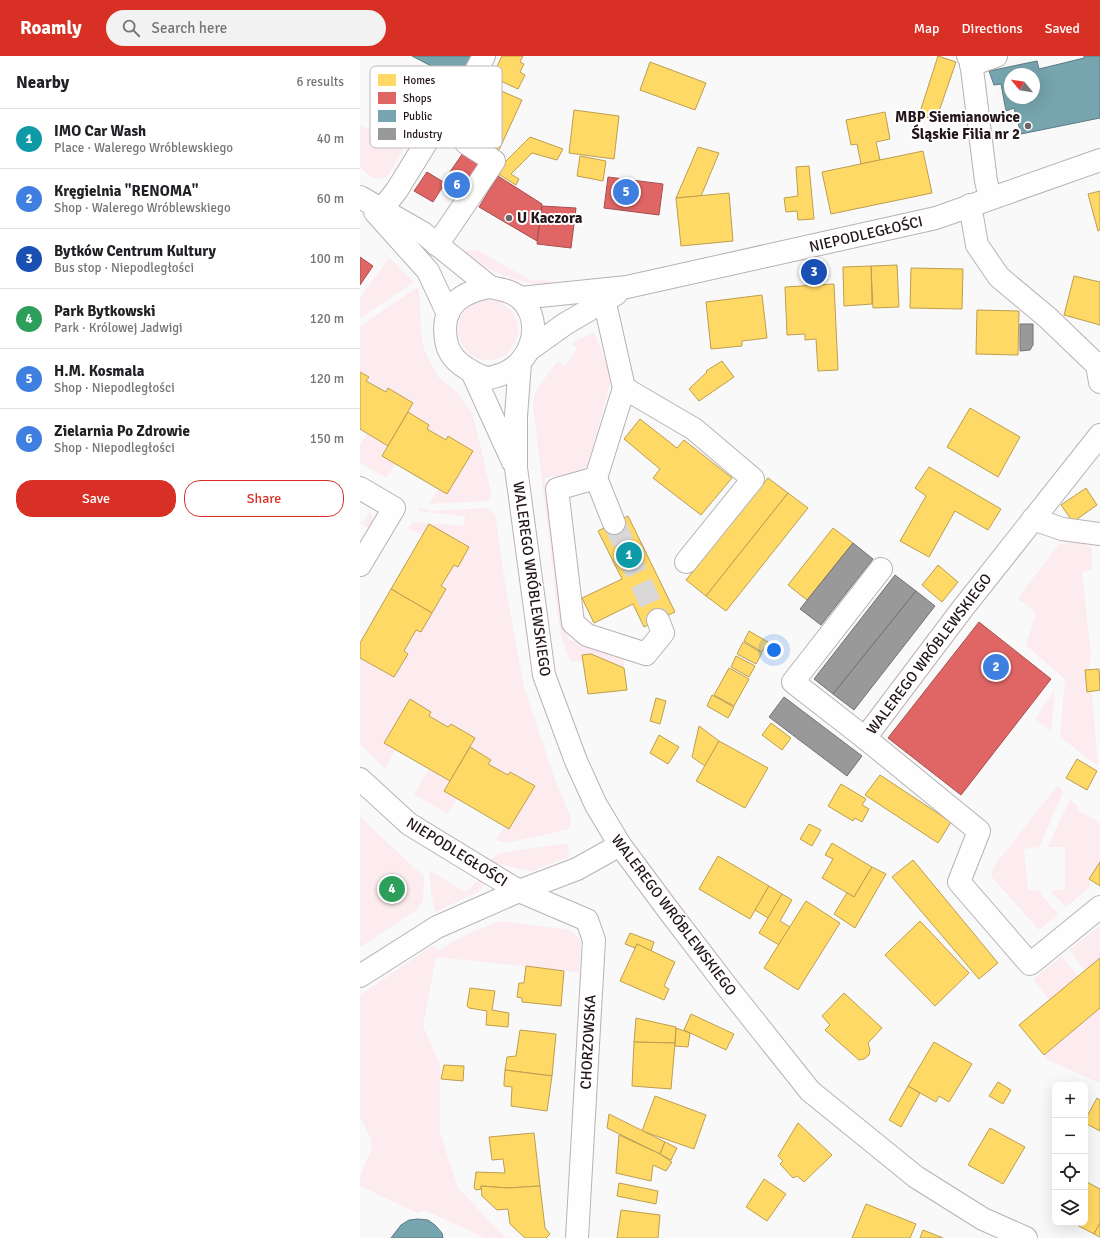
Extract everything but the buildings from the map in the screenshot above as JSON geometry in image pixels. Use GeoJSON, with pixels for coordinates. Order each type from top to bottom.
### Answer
{"type":"FeatureCollection","features":[{"type":"Feature","properties":{"kind":"street"},"geometry":{"type":"LineString","coordinates":[[479,66],[484,56]]}},
{"type":"Feature","properties":{"kind":"street"},"geometry":{"type":"LineString","coordinates":[[996,56],[970,60],[986,181],[980,202],[977,245],[999,277],[1048,318],[1097,365],[1100,382]]}},
{"type":"Feature","properties":{"kind":"street"},"geometry":{"type":"LineString","coordinates":[[382,209],[423,148]]}},
{"type":"Feature","properties":{"kind":"street"},"geometry":{"type":"LineString","coordinates":[[437,245],[494,161],[474,148]]}},
{"type":"Feature","properties":{"kind":"street","name":"NIEPODLEGŁOŚCI"},"geometry":{"type":"LineString","coordinates":[[520,298],[603,296],[627,288],[936,218],[1100,160]]}},
{"type":"Feature","properties":{"kind":"street"},"geometry":{"type":"LineString","coordinates":[[361,198],[423,233],[490,287]]}},
{"type":"Feature","properties":{"kind":"street"},"geometry":{"type":"LineString","coordinates":[[361,198],[428,271],[448,314]]}},
{"type":"Feature","properties":{"kind":"street"},"geometry":{"type":"LineString","coordinates":[[490,287],[507,291],[520,298],[530,312],[533,332],[525,356],[507,372],[489,378],[472,372],[457,362],[448,348],[444,330],[448,314],[459,297],[473,290],[490,287]]}},
{"type":"Feature","properties":{"kind":"street"},"geometry":{"type":"LineString","coordinates":[[603,296],[624,388],[596,478],[614,523]]}},
{"type":"Feature","properties":{"kind":"street","name":"NIEPODLEGŁOŚCI"},"geometry":{"type":"LineString","coordinates":[[525,356],[603,296]]}},
{"type":"Feature","properties":{"kind":"street","name":"WALEREGO WRÓBLEWSKIEGO"},"geometry":{"type":"LineString","coordinates":[[525,356],[516,416],[516,468],[544,675],[587,786],[596,805],[620,845],[728,988],[810,1091],[916,1177],[983,1219],[1026,1238]]}},
{"type":"Feature","properties":{"kind":"street","name":"WALEREGO WRÓBLEWSKIEGO"},"geometry":{"type":"LineString","coordinates":[[472,372],[516,468]]}},
{"type":"Feature","properties":{"kind":"street"},"geometry":{"type":"LineString","coordinates":[[624,388],[694,429],[753,479],[686,562]]}},
{"type":"Feature","properties":{"kind":"street","name":"WALEREGO WRÓBLEWSKIEGO"},"geometry":{"type":"LineString","coordinates":[[1100,435],[963,608],[865,738],[978,831],[959,882],[1030,964],[1100,907]]}},
{"type":"Feature","properties":{"kind":"street"},"geometry":{"type":"LineString","coordinates":[[596,478],[557,489],[572,623],[587,635],[646,654],[663,633],[658,620]]}},
{"type":"Feature","properties":{"kind":"street"},"geometry":{"type":"LineString","coordinates":[[360,488],[394,508],[360,565]]}},
{"type":"Feature","properties":{"kind":"street"},"geometry":{"type":"LineString","coordinates":[[1034,519],[1062,529],[1100,534]]}},
{"type":"Feature","properties":{"kind":"street"},"geometry":{"type":"LineString","coordinates":[[865,738],[793,682],[881,568]]}},
{"type":"Feature","properties":{"kind":"street","name":"NIEPODLEGŁOŚCI"},"geometry":{"type":"LineString","coordinates":[[360,779],[409,824],[519,891]]}},
{"type":"Feature","properties":{"kind":"street"},"geometry":{"type":"LineString","coordinates":[[360,976],[437,927],[519,891],[577,869],[620,845]]}},
{"type":"Feature","properties":{"kind":"street","name":"CHORZOWSKA"},"geometry":{"type":"LineString","coordinates":[[519,891],[587,920],[594,940],[577,1238]]}},
{"type":"Feature","properties":{"kind":"shaded area"},"geometry":{"type":"Polygon","coordinates":[[[360,125],[370,130],[370,148],[403,148],[403,151],[387,177],[379,179],[372,177],[360,167],[360,125]]]}},
{"type":"Feature","properties":{"kind":"shaded area"},"geometry":{"type":"Polygon","coordinates":[[[469,250],[477,250],[532,281],[543,280],[556,282],[556,288],[518,280],[480,265],[458,253],[469,250]]]}},
{"type":"Feature","properties":{"kind":"shaded area"},"geometry":{"type":"Polygon","coordinates":[[[389,258],[414,282],[360,318],[360,298],[389,258]]]}},
{"type":"Feature","properties":{"kind":"shaded area"},"geometry":{"type":"Polygon","coordinates":[[[418,287],[420,298],[421,333],[424,350],[438,377],[455,390],[473,415],[492,496],[488,501],[429,504],[438,489],[447,494],[473,451],[449,436],[446,440],[427,429],[429,425],[408,412],[413,403],[389,388],[386,392],[366,381],[369,377],[360,372],[360,326],[418,287]]]}},
{"type":"Feature","properties":{"kind":"shaded area"},"geometry":{"type":"Polygon","coordinates":[[[482,300],[494,300],[505,305],[513,313],[518,324],[516,342],[505,355],[494,360],[482,360],[471,355],[463,347],[458,336],[458,324],[463,313],[471,305],[482,300]]]}},
{"type":"Feature","properties":{"kind":"shaded area"},"geometry":{"type":"Polygon","coordinates":[[[594,332],[612,377],[588,465],[573,474],[545,478],[568,639],[624,659],[624,668],[591,654],[582,654],[583,661],[571,662],[566,651],[558,614],[533,405],[539,387],[550,371],[558,361],[564,366],[577,349],[572,343],[594,332]]]}},
{"type":"Feature","properties":{"kind":"shaded area"},"geometry":{"type":"Polygon","coordinates":[[[367,433],[388,446],[382,456],[395,464],[386,478],[360,463],[360,445],[367,433]]]}},
{"type":"Feature","properties":{"kind":"shaded area"},"geometry":{"type":"Polygon","coordinates":[[[421,507],[429,511],[488,508],[495,514],[506,589],[524,687],[554,777],[571,818],[569,829],[507,843],[496,840],[505,826],[510,829],[535,786],[510,772],[508,775],[488,764],[491,760],[470,747],[475,738],[451,724],[448,727],[429,716],[431,712],[410,700],[396,749],[385,769],[360,744],[360,658],[394,677],[408,654],[404,651],[416,630],[421,632],[446,589],[441,586],[454,565],[458,567],[469,548],[429,524],[422,535],[408,528],[413,522],[464,526],[465,516],[418,511],[421,507]]]}},
{"type":"Feature","properties":{"kind":"shaded area"},"geometry":{"type":"Polygon","coordinates":[[[370,511],[374,524],[372,530],[360,523],[363,523],[370,511]]]}},
{"type":"Feature","properties":{"kind":"shaded area"},"geometry":{"type":"Polygon","coordinates":[[[1079,542],[1092,548],[1092,570],[1082,572],[1091,654],[1089,670],[1085,671],[1087,692],[1092,694],[1098,766],[1060,737],[1065,679],[1026,645],[1036,613],[1017,599],[1059,544],[1079,542]]]}},
{"type":"Feature","properties":{"kind":"shaded area"},"geometry":{"type":"Polygon","coordinates":[[[1055,690],[1051,732],[1035,719],[1055,690]]]}},
{"type":"Feature","properties":{"kind":"shaded area"},"geometry":{"type":"Polygon","coordinates":[[[429,769],[450,781],[444,791],[457,798],[448,814],[414,794],[429,769]]]}},
{"type":"Feature","properties":{"kind":"shaded area"},"geometry":{"type":"Polygon","coordinates":[[[1058,785],[1063,792],[1039,847],[1024,849],[1028,889],[1041,891],[1041,895],[1058,914],[1039,930],[991,876],[994,866],[1058,785]]]}},
{"type":"Feature","properties":{"kind":"shaded area"},"geometry":{"type":"Polygon","coordinates":[[[1070,799],[1078,807],[1077,810],[1095,820],[1100,825],[1100,862],[1089,879],[1090,887],[1066,907],[1050,891],[1065,889],[1065,847],[1048,847],[1070,799]]]}},
{"type":"Feature","properties":{"kind":"shaded area"},"geometry":{"type":"Polygon","coordinates":[[[360,817],[424,877],[423,901],[415,911],[360,947],[360,817]]]}},
{"type":"Feature","properties":{"kind":"shaded area"},"geometry":{"type":"Polygon","coordinates":[[[568,843],[569,857],[533,871],[518,869],[489,861],[499,853],[568,843]]]}},
{"type":"Feature","properties":{"kind":"shaded area"},"geometry":{"type":"Polygon","coordinates":[[[429,870],[465,892],[481,878],[485,881],[483,887],[478,892],[435,912],[429,870]]]}},
{"type":"Feature","properties":{"kind":"shaded area"},"geometry":{"type":"Polygon","coordinates":[[[501,921],[565,929],[573,932],[581,941],[579,972],[436,957],[423,1026],[440,1065],[440,1132],[458,1188],[506,1238],[485,1238],[425,1210],[417,1213],[360,1186],[361,1175],[370,1154],[371,1141],[360,1119],[360,995],[432,946],[439,950],[463,936],[501,921]]]}},
{"type":"Feature","properties":{"kind":"shaded area"},"geometry":{"type":"Polygon","coordinates":[[[1100,926],[1100,958],[1085,971],[1069,950],[1100,926]]]}},
{"type":"Feature","properties":{"kind":"shaded area"},"geometry":{"type":"Polygon","coordinates":[[[1062,956],[1078,977],[1049,1000],[1033,979],[1062,956]]]}},
{"type":"Feature","properties":{"kind":"shaded area"},"geometry":{"type":"Polygon","coordinates":[[[1100,1008],[1100,1083],[1046,1059],[1044,1055],[1100,1008]]]}},
{"type":"Feature","properties":{"kind":"tunnel"},"geometry":{"type":"LineString","coordinates":[[614,523],[658,620]]}},
{"type":"Feature","properties":{"kind":"place","name":"MBP Siemianowice Śląskie Filia nr 2"},"geometry":{"type":"Point","coordinates":[1028,126]}},
{"type":"Feature","properties":{"kind":"place","name":"Zielarnia Po Zdrowie"},"geometry":{"type":"Point","coordinates":[457,185]}},
{"type":"Feature","properties":{"kind":"place","name":"H.M. Kosmala"},"geometry":{"type":"Point","coordinates":[626,192]}},
{"type":"Feature","properties":{"kind":"place","name":"U Kaczora"},"geometry":{"type":"Point","coordinates":[509,218]}},
{"type":"Feature","properties":{"kind":"place","name":"Bytków Centrum Kultury"},"geometry":{"type":"Point","coordinates":[814,272]}},
{"type":"Feature","properties":{"kind":"place","name":"IMO Car Wash"},"geometry":{"type":"Point","coordinates":[629,555]}},
{"type":"Feature","properties":{"kind":"place","name":"Kręgielnia \"RENOMA\""},"geometry":{"type":"Point","coordinates":[996,667]}},
{"type":"Feature","properties":{"kind":"place","name":"Park Bytkowski"},"geometry":{"type":"Point","coordinates":[392,889]}}]}
